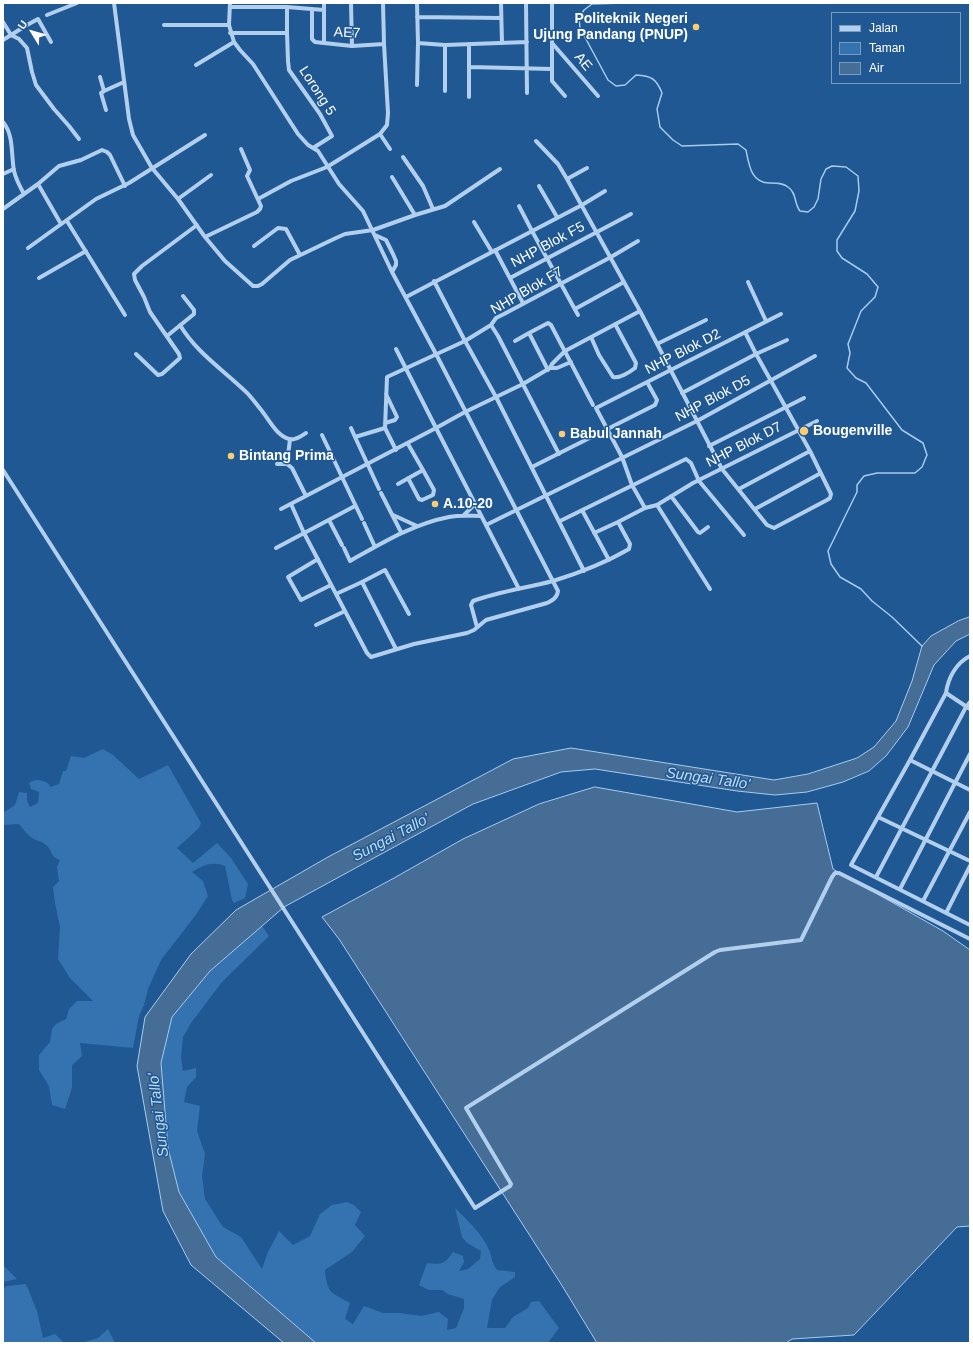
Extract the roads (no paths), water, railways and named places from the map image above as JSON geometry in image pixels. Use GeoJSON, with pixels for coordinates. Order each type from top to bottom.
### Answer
{"type":"FeatureCollection","features":[{"type":"Feature","properties":{"kind":"street"},"geometry":{"type":"LineString","coordinates":[[47,15],[77,3]]}},
{"type":"Feature","properties":{"kind":"street"},"geometry":{"type":"LineString","coordinates":[[114,3],[130,128],[144,157],[225,261],[250,284],[255,286],[262,284],[290,260],[345,234],[373,230],[448,205],[500,169]]}},
{"type":"Feature","properties":{"kind":"street","name":"AE7"},"geometry":{"type":"LineString","coordinates":[[324,3],[324,43],[352,46],[384,44]]}},
{"type":"Feature","properties":{"kind":"street"},"geometry":{"type":"LineString","coordinates":[[351,3],[352,46]]}},
{"type":"Feature","properties":{"kind":"street"},"geometry":{"type":"LineString","coordinates":[[258,199],[291,181],[327,167],[380,134],[387,125],[389,119],[383,3]]}},
{"type":"Feature","properties":{"kind":"street"},"geometry":{"type":"LineString","coordinates":[[417,3],[417,85]]}},
{"type":"Feature","properties":{"kind":"street"},"geometry":{"type":"LineString","coordinates":[[501,3],[502,43]]}},
{"type":"Feature","properties":{"kind":"street"},"geometry":{"type":"LineString","coordinates":[[526,3],[527,93]]}},
{"type":"Feature","properties":{"kind":"street","name":"AE"},"geometry":{"type":"LineString","coordinates":[[552,3],[552,78],[553,82],[565,96]]}},
{"type":"Feature","properties":{"kind":"street"},"geometry":{"type":"LineString","coordinates":[[291,504],[304,533],[369,656],[373,657],[396,649],[466,633],[484,621],[526,610],[553,600],[556,597],[558,591],[406,296],[392,272],[373,230],[359,206],[343,190],[319,153],[306,143],[298,134],[253,64],[234,42],[230,33],[230,5],[254,5],[324,10]]}},
{"type":"Feature","properties":{"kind":"street"},"geometry":{"type":"LineString","coordinates":[[230,33],[287,34],[287,7]]}},
{"type":"Feature","properties":{"kind":"street"},"geometry":{"type":"LineString","coordinates":[[312,9],[312,39],[315,42],[324,43]]}},
{"type":"Feature","properties":{"kind":"street"},"geometry":{"type":"LineString","coordinates":[[417,17],[501,18]]}},
{"type":"Feature","properties":{"kind":"street"},"geometry":{"type":"LineString","coordinates":[[3,40],[38,19],[51,42]]}},
{"type":"Feature","properties":{"kind":"street"},"geometry":{"type":"LineString","coordinates":[[3,22],[11,35],[19,39],[27,48],[36,85],[79,139]]}},
{"type":"Feature","properties":{"kind":"street"},"geometry":{"type":"LineString","coordinates":[[164,25],[229,25]]}},
{"type":"Feature","properties":{"kind":"street","name":"Lorong 5"},"geometry":{"type":"LineString","coordinates":[[287,34],[289,70],[320,114],[332,136],[313,148]]}},
{"type":"Feature","properties":{"kind":"street"},"geometry":{"type":"LineString","coordinates":[[196,65],[234,42]]}},
{"type":"Feature","properties":{"kind":"street"},"geometry":{"type":"LineString","coordinates":[[418,43],[445,45],[527,42]]}},
{"type":"Feature","properties":{"kind":"street","name":"AE"},"geometry":{"type":"LineString","coordinates":[[552,42],[598,96]]}},
{"type":"Feature","properties":{"kind":"street"},"geometry":{"type":"LineString","coordinates":[[469,97],[470,44]]}},
{"type":"Feature","properties":{"kind":"street"},"geometry":{"type":"LineString","coordinates":[[445,45],[446,91]]}},
{"type":"Feature","properties":{"kind":"street","name":"AE"},"geometry":{"type":"LineString","coordinates":[[470,67],[552,69]]}},
{"type":"Feature","properties":{"kind":"street"},"geometry":{"type":"LineString","coordinates":[[100,77],[104,91]]}},
{"type":"Feature","properties":{"kind":"street"},"geometry":{"type":"LineString","coordinates":[[106,110],[101,93],[124,82]]}},
{"type":"Feature","properties":{"kind":"street"},"geometry":{"type":"LineString","coordinates":[[3,122],[10,136],[14,170],[18,183],[24,194]]}},
{"type":"Feature","properties":{"kind":"street"},"geometry":{"type":"LineString","coordinates":[[380,134],[390,149]]}},
{"type":"Feature","properties":{"kind":"street"},"geometry":{"type":"LineString","coordinates":[[28,248],[96,199],[124,186],[204,135]]}},
{"type":"Feature","properties":{"kind":"street"},"geometry":{"type":"LineString","coordinates":[[536,141],[558,164],[582,205],[640,311],[722,469],[767,525],[774,528],[827,500],[830,498],[831,494],[810,451],[745,332]]}},
{"type":"Feature","properties":{"kind":"street"},"geometry":{"type":"LineString","coordinates":[[3,209],[38,184],[59,166],[81,160],[103,150],[110,155],[124,186]]}},
{"type":"Feature","properties":{"kind":"street"},"geometry":{"type":"LineString","coordinates":[[205,237],[257,212],[260,209],[261,206],[247,176],[250,171],[240,150]]}},
{"type":"Feature","properties":{"kind":"street"},"geometry":{"type":"LineString","coordinates":[[403,158],[423,186],[433,209]]}},
{"type":"Feature","properties":{"kind":"street"},"geometry":{"type":"LineString","coordinates":[[567,179],[587,168]]}},
{"type":"Feature","properties":{"kind":"street"},"geometry":{"type":"LineString","coordinates":[[3,174],[14,170]]}},
{"type":"Feature","properties":{"kind":"street"},"geometry":{"type":"LineString","coordinates":[[178,199],[211,175]]}},
{"type":"Feature","properties":{"kind":"street"},"geometry":{"type":"LineString","coordinates":[[392,177],[415,215]]}},
{"type":"Feature","properties":{"kind":"street"},"geometry":{"type":"LineString","coordinates":[[38,184],[61,224]]}},
{"type":"Feature","properties":{"kind":"street"},"geometry":{"type":"LineString","coordinates":[[539,186],[557,218]]}},
{"type":"Feature","properties":{"kind":"street","name":"NHP Blok F5"},"geometry":{"type":"LineString","coordinates":[[406,296],[582,205],[605,191]]}},
{"type":"Feature","properties":{"kind":"street"},"geometry":{"type":"LineString","coordinates":[[519,206],[578,315]]}},
{"type":"Feature","properties":{"kind":"street","name":"NHP Blok F5"},"geometry":{"type":"LineString","coordinates":[[510,278],[631,214]]}},
{"type":"Feature","properties":{"kind":"street"},"geometry":{"type":"LineString","coordinates":[[67,221],[124,315]]}},
{"type":"Feature","properties":{"kind":"street"},"geometry":{"type":"LineString","coordinates":[[474,222],[494,251],[523,303]]}},
{"type":"Feature","properties":{"kind":"street"},"geometry":{"type":"LineString","coordinates":[[136,354],[156,374],[160,375],[180,358],[179,354],[150,312],[134,278],[134,274],[142,266],[197,225]]}},
{"type":"Feature","properties":{"kind":"street"},"geometry":{"type":"LineString","coordinates":[[254,246],[278,228],[284,228],[300,255]]}},
{"type":"Feature","properties":{"kind":"street"},"geometry":{"type":"LineString","coordinates":[[375,235],[386,240],[393,254],[396,264],[392,272]]}},
{"type":"Feature","properties":{"kind":"street","name":"NHP Blok F7"},"geometry":{"type":"LineString","coordinates":[[559,454],[491,325],[496,318],[638,241]]}},
{"type":"Feature","properties":{"kind":"street"},"geometry":{"type":"LineString","coordinates":[[39,278],[86,251]]}},
{"type":"Feature","properties":{"kind":"street"},"geometry":{"type":"LineString","coordinates":[[434,281],[560,521],[582,572]]}},
{"type":"Feature","properties":{"kind":"street"},"geometry":{"type":"LineString","coordinates":[[575,309],[624,282]]}},
{"type":"Feature","properties":{"kind":"street"},"geometry":{"type":"LineString","coordinates":[[748,282],[766,321]]}},
{"type":"Feature","properties":{"kind":"street"},"geometry":{"type":"LineString","coordinates":[[167,336],[192,316],[194,310],[183,296]]}},
{"type":"Feature","properties":{"kind":"street"},"geometry":{"type":"LineString","coordinates":[[549,369],[565,351],[640,311]]}},
{"type":"Feature","properties":{"kind":"street","name":"NHP Blok D2"},"geometry":{"type":"LineString","coordinates":[[595,406],[647,382],[780,314]]}},
{"type":"Feature","properties":{"kind":"street"},"geometry":{"type":"LineString","coordinates":[[657,344],[706,320]]}},
{"type":"Feature","properties":{"kind":"street"},"geometry":{"type":"LineString","coordinates":[[515,341],[545,324],[549,324],[622,457],[632,485],[645,508]]}},
{"type":"Feature","properties":{"kind":"street"},"geometry":{"type":"LineString","coordinates":[[591,337],[613,377],[616,378],[632,370],[635,368],[636,363],[615,324]]}},
{"type":"Feature","properties":{"kind":"street"},"geometry":{"type":"LineString","coordinates":[[180,325],[197,348],[221,371],[245,390],[276,430],[290,440],[298,438],[306,433]]}},
{"type":"Feature","properties":{"kind":"street"},"geometry":{"type":"LineString","coordinates":[[396,450],[385,425],[387,378],[465,341],[491,325]]}},
{"type":"Feature","properties":{"kind":"street"},"geometry":{"type":"LineString","coordinates":[[529,333],[549,369]]}},
{"type":"Feature","properties":{"kind":"street"},"geometry":{"type":"LineString","coordinates":[[682,393],[756,354],[787,340]]}},
{"type":"Feature","properties":{"kind":"street"},"geometry":{"type":"LineString","coordinates":[[396,349],[519,589]]}},
{"type":"Feature","properties":{"kind":"street","name":"NHP Blok D5"},"geometry":{"type":"LineString","coordinates":[[486,525],[696,421],[815,356]]}},
{"type":"Feature","properties":{"kind":"street"},"geometry":{"type":"LineString","coordinates":[[281,510],[549,369],[554,369],[571,362]]}},
{"type":"Feature","properties":{"kind":"street"},"geometry":{"type":"LineString","coordinates":[[532,467],[655,405],[657,400],[647,382]]}},
{"type":"Feature","properties":{"kind":"street"},"geometry":{"type":"LineString","coordinates":[[355,437],[395,420],[397,417],[386,393]]}},
{"type":"Feature","properties":{"kind":"street"},"geometry":{"type":"LineString","coordinates":[[709,446],[804,398]]}},
{"type":"Feature","properties":{"kind":"street","name":"NHP Blok D7"},"geometry":{"type":"LineString","coordinates":[[594,533],[645,508],[657,504],[693,483],[700,481],[817,421]]}},
{"type":"Feature","properties":{"kind":"street"},"geometry":{"type":"LineString","coordinates":[[351,428],[367,465],[401,532]]}},
{"type":"Feature","properties":{"kind":"street"},"geometry":{"type":"LineString","coordinates":[[322,435],[375,547]]}},
{"type":"Feature","properties":{"kind":"street"},"geometry":{"type":"LineString","coordinates":[[287,464],[290,440]]}},
{"type":"Feature","properties":{"kind":"street"},"geometry":{"type":"LineString","coordinates":[[408,444],[434,490],[433,495],[422,500],[419,499],[408,478]]}},
{"type":"Feature","properties":{"kind":"street"},"geometry":{"type":"LineString","coordinates":[[739,489],[810,451]]}},
{"type":"Feature","properties":{"kind":"street"},"geometry":{"type":"LineString","coordinates":[[560,521],[686,459],[689,461],[700,481],[744,535]]}},
{"type":"Feature","properties":{"kind":"street"},"geometry":{"type":"LineString","coordinates":[[278,464],[287,464],[292,468],[306,496]]}},
{"type":"Feature","properties":{"kind":"street"},"geometry":{"type":"LineString","coordinates":[[3,470],[475,1208],[511,1184],[466,1108],[714,952],[801,940],[835,873],[839,873],[970,939]]}},
{"type":"Feature","properties":{"kind":"street"},"geometry":{"type":"LineString","coordinates":[[398,484],[422,470]]}},
{"type":"Feature","properties":{"kind":"street"},"geometry":{"type":"LineString","coordinates":[[755,509],[821,473]]}},
{"type":"Feature","properties":{"kind":"street"},"geometry":{"type":"LineString","coordinates":[[671,496],[698,532],[700,533],[708,527]]}},
{"type":"Feature","properties":{"kind":"street"},"geometry":{"type":"LineString","coordinates":[[463,516],[475,504]]}},
{"type":"Feature","properties":{"kind":"street"},"geometry":{"type":"LineString","coordinates":[[657,504],[710,589]]}},
{"type":"Feature","properties":{"kind":"street"},"geometry":{"type":"LineString","coordinates":[[276,548],[355,506]]}},
{"type":"Feature","properties":{"kind":"street"},"geometry":{"type":"LineString","coordinates":[[582,510],[609,560]]}},
{"type":"Feature","properties":{"kind":"street"},"geometry":{"type":"LineString","coordinates":[[393,515],[417,526]]}},
{"type":"Feature","properties":{"kind":"street"},"geometry":{"type":"LineString","coordinates":[[329,520],[350,561],[401,532],[417,526],[450,517],[481,516]]}},
{"type":"Feature","properties":{"kind":"street"},"geometry":{"type":"LineString","coordinates":[[477,627],[471,606],[472,602],[582,572],[609,560],[630,547],[630,544],[618,522]]}},
{"type":"Feature","properties":{"kind":"street"},"geometry":{"type":"LineString","coordinates":[[318,559],[288,577],[301,600],[331,585]]}},
{"type":"Feature","properties":{"kind":"street"},"geometry":{"type":"LineString","coordinates":[[336,594],[362,582],[384,568],[409,614]]}},
{"type":"Feature","properties":{"kind":"street"},"geometry":{"type":"LineString","coordinates":[[362,582],[396,649]]}},
{"type":"Feature","properties":{"kind":"street"},"geometry":{"type":"LineString","coordinates":[[316,625],[345,611]]}},
{"type":"Feature","properties":{"kind":"street"},"geometry":{"type":"LineString","coordinates":[[970,656],[955,670],[948,681],[946,693],[851,865],[970,924]]}},
{"type":"Feature","properties":{"kind":"street"},"geometry":{"type":"LineString","coordinates":[[946,693],[968,708]]}},
{"type":"Feature","properties":{"kind":"street"},"geometry":{"type":"LineString","coordinates":[[876,877],[970,702]]}},
{"type":"Feature","properties":{"kind":"street"},"geometry":{"type":"LineString","coordinates":[[900,890],[970,754]]}},
{"type":"Feature","properties":{"kind":"street"},"geometry":{"type":"LineString","coordinates":[[910,760],[970,790]]}},
{"type":"Feature","properties":{"kind":"street"},"geometry":{"type":"LineString","coordinates":[[923,901],[970,812]]}},
{"type":"Feature","properties":{"kind":"street"},"geometry":{"type":"LineString","coordinates":[[878,817],[970,861]]}},
{"type":"Feature","properties":{"kind":"street"},"geometry":{"type":"LineString","coordinates":[[946,912],[970,866]]}},
{"type":"Feature","properties":{"kind":"water","name":"Sungai Tallo'"},"geometry":{"type":"Polygon","coordinates":[[[970,617],[970,634],[956,641],[934,665],[908,727],[886,756],[869,771],[843,782],[807,792],[775,795],[737,791],[595,769],[561,772],[473,804],[284,907],[210,971],[172,1017],[161,1063],[168,1148],[179,1192],[216,1257],[316,1343],[284,1343],[191,1265],[163,1211],[137,1066],[145,1017],[191,954],[236,910],[328,857],[513,759],[571,748],[774,780],[808,774],[857,758],[874,747],[896,721],[912,681],[922,646],[931,636],[958,621],[970,617]]]}},
{"type":"Feature","properties":{"kind":"water"},"geometry":{"type":"Polygon","coordinates":[[[595,787],[737,812],[817,803],[833,869],[943,931],[970,950],[970,1226],[957,1227],[854,1335],[792,1339],[786,1343],[597,1343],[561,1284],[339,939],[322,917],[463,839],[539,804],[595,787]]]}},
{"type":"Feature","properties":{"kind":"waterway"},"geometry":{"type":"LineString","coordinates":[[624,3],[592,4],[584,10],[579,18],[580,28],[608,80],[616,86],[625,85],[636,75],[649,77],[658,84],[662,93],[657,109],[660,127],[673,140],[682,146],[738,144],[746,150],[750,167],[755,177],[764,182],[784,185],[791,189],[800,211],[808,212],[814,207],[818,199],[821,179],[826,169],[832,166],[846,167],[858,176],[859,191],[855,211],[837,240],[837,251],[842,258],[867,274],[878,287],[875,297],[861,311],[848,344],[850,353],[847,368],[856,378],[866,383],[902,430],[923,443],[927,455],[922,467],[915,473],[877,473],[864,476],[857,485],[857,492],[828,551],[831,564],[840,577],[861,589],[872,601],[892,617],[922,646]]}},
{"type":"Feature","properties":{"kind":"place","name":"Politeknik Negeri Ujung Pandang (PNUP)"},"geometry":{"type":"Point","coordinates":[696,27]}},
{"type":"Feature","properties":{"kind":"place","name":"Bougenville"},"geometry":{"type":"Point","coordinates":[804,431]}},
{"type":"Feature","properties":{"kind":"place","name":"Babul Jannah"},"geometry":{"type":"Point","coordinates":[562,434]}},
{"type":"Feature","properties":{"kind":"place","name":"Bintang Prima"},"geometry":{"type":"Point","coordinates":[231,456]}},
{"type":"Feature","properties":{"kind":"place","name":"A.10-20"},"geometry":{"type":"Point","coordinates":[435,504]}}]}
